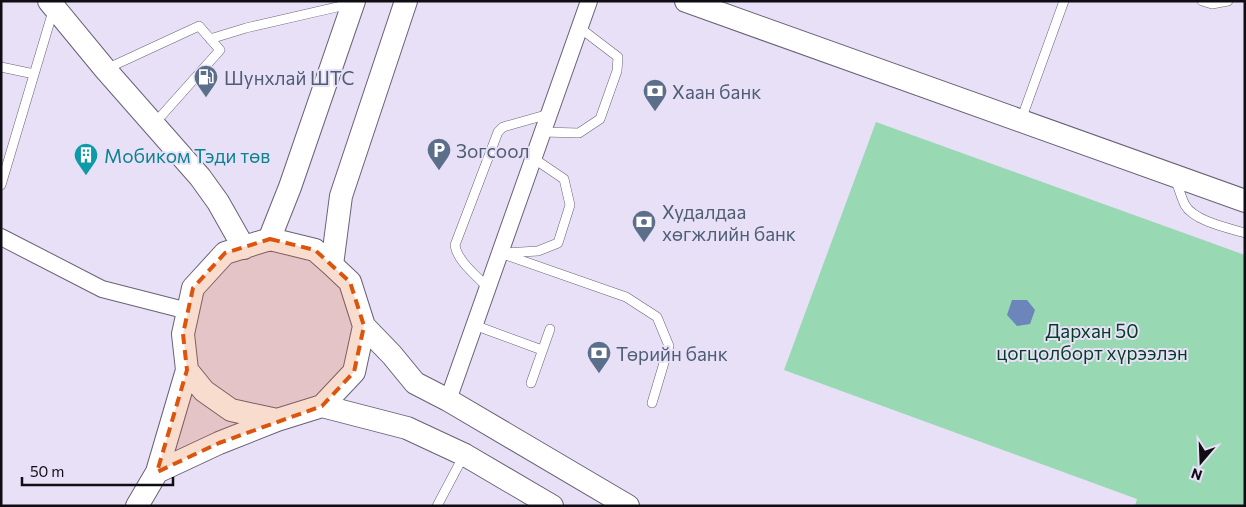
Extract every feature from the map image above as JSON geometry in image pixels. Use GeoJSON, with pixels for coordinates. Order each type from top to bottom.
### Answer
{"type":"FeatureCollection","features":[{"type":"Feature","properties":{"kind":"main road"},"geometry":{"type":"LineString","coordinates":[[332,265],[341,196],[406,1]]}},
{"type":"Feature","properties":{"kind":"main road"},"geometry":{"type":"LineString","coordinates":[[686,1],[1245,201]]}},
{"type":"Feature","properties":{"kind":"main road"},"geometry":{"type":"LineString","coordinates":[[269,240],[290,187],[353,2]]}},
{"type":"Feature","properties":{"kind":"main road"},"geometry":{"type":"LineString","coordinates":[[51,4],[105,69],[200,177],[218,202],[244,248]]}},
{"type":"Feature","properties":{"kind":"main road"},"geometry":{"type":"LineString","coordinates":[[137,506],[157,472],[176,413],[187,370],[183,334],[193,288],[225,254],[269,240],[315,250],[350,282],[364,326],[392,355],[414,383],[448,400],[628,506]]}},
{"type":"Feature","properties":{"kind":"main road"},"geometry":{"type":"LineString","coordinates":[[157,472],[219,443],[277,420],[322,406],[354,372],[364,326]]}},
{"type":"Feature","properties":{"kind":"main road"},"geometry":{"type":"LineString","coordinates":[[187,370],[204,391],[231,410],[277,420]]}},
{"type":"Feature","properties":{"kind":"main road"},"geometry":{"type":"LineString","coordinates":[[322,406],[407,428],[465,455],[552,506]]}},
{"type":"Feature","properties":{"kind":"street"},"geometry":{"type":"LineString","coordinates":[[448,400],[589,1]]}},
{"type":"Feature","properties":{"kind":"street"},"geometry":{"type":"LineString","coordinates":[[1,237],[102,289],[188,311]]}},
{"type":"Feature","properties":{"kind":"lane"},"geometry":{"type":"LineString","coordinates":[[1021,120],[1064,1]]}},
{"type":"Feature","properties":{"kind":"lane"},"geometry":{"type":"LineString","coordinates":[[1202,1],[1212,4],[1228,1]]}},
{"type":"Feature","properties":{"kind":"lane"},"geometry":{"type":"LineString","coordinates":[[210,39],[246,28],[353,2]]}},
{"type":"Feature","properties":{"kind":"lane"},"geometry":{"type":"LineString","coordinates":[[1,185],[34,74],[51,4]]}},
{"type":"Feature","properties":{"kind":"lane"},"geometry":{"type":"LineString","coordinates":[[105,69],[199,26],[220,50],[154,124]]}},
{"type":"Feature","properties":{"kind":"lane"},"geometry":{"type":"LineString","coordinates":[[543,132],[579,133],[600,119],[617,71],[618,57],[580,28]]}},
{"type":"Feature","properties":{"kind":"lane"},"geometry":{"type":"LineString","coordinates":[[1,67],[34,74]]}},
{"type":"Feature","properties":{"kind":"lane"},"geometry":{"type":"LineString","coordinates":[[488,288],[460,257],[455,245],[498,132],[503,127],[549,114]]}},
{"type":"Feature","properties":{"kind":"lane"},"geometry":{"type":"LineString","coordinates":[[500,253],[538,251],[558,242],[570,205],[564,179],[533,158]]}},
{"type":"Feature","properties":{"kind":"lane"},"geometry":{"type":"LineString","coordinates":[[1174,175],[1189,210],[1202,218],[1245,234]]}},
{"type":"Feature","properties":{"kind":"lane"},"geometry":{"type":"LineString","coordinates":[[500,253],[626,297],[657,317],[669,346],[652,403]]}},
{"type":"Feature","properties":{"kind":"lane"},"geometry":{"type":"LineString","coordinates":[[474,326],[542,350]]}},
{"type":"Feature","properties":{"kind":"lane"},"geometry":{"type":"LineString","coordinates":[[530,383],[550,329]]}},
{"type":"Feature","properties":{"kind":"lane"},"geometry":{"type":"LineString","coordinates":[[437,506],[465,455]]}},
{"type":"Feature","properties":{"kind":"highlighted area"},"geometry":{"type":"Polygon","coordinates":[[[270,239],[315,250],[332,265],[350,282],[364,326],[354,372],[322,406],[219,443],[157,472],[187,370],[183,334],[193,288],[225,253],[270,239]]]}},
{"type":"Feature","properties":{"kind":"green space","name":"Дархан 50 цогцолборт хүрээлэн"},"geometry":{"type":"Polygon","coordinates":[[[876,122],[1245,255],[1245,506],[1135,506],[1137,499],[784,370],[876,122]]]}},
{"type":"Feature","properties":{"kind":"water"},"geometry":{"type":"Polygon","coordinates":[[[1012,300],[1027,300],[1035,310],[1030,324],[1017,326],[1007,315],[1012,300]]]}},
{"type":"Feature","properties":{"kind":"place","name":"Шунхлай ШТС"},"geometry":{"type":"Point","coordinates":[206,98]}},
{"type":"Feature","properties":{"kind":"place","name":"Хаан банк"},"geometry":{"type":"Point","coordinates":[655,112]}},
{"type":"Feature","properties":{"kind":"place","name":"Зогсоол"},"geometry":{"type":"Point","coordinates":[439,171]}},
{"type":"Feature","properties":{"kind":"place","name":"Мобиком Тэди төв"},"geometry":{"type":"Point","coordinates":[86,176]}},
{"type":"Feature","properties":{"kind":"place","name":"Худалдаа хөгжлийн банк"},"geometry":{"type":"Point","coordinates":[644,243]}},
{"type":"Feature","properties":{"kind":"place","name":"Төрийн банк"},"geometry":{"type":"Point","coordinates":[599,374]}}]}
